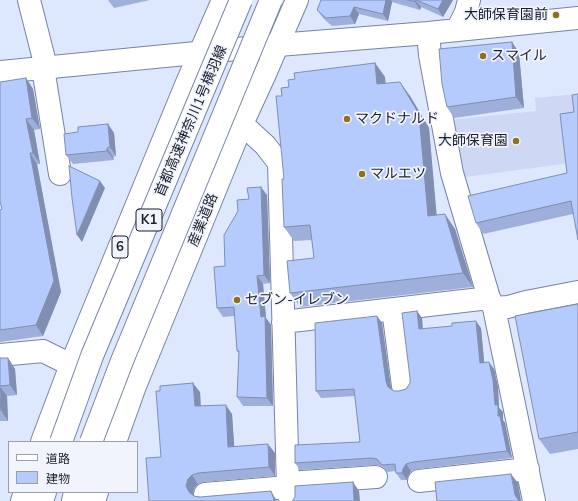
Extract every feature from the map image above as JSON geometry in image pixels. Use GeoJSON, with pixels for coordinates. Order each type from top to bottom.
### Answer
{"type":"FeatureCollection","features":[{"type":"Feature","properties":{"kind":"main road"},"geometry":{"type":"LineString","coordinates":[[29,0],[44,67],[60,174]]}},
{"type":"Feature","properties":{"kind":"main road","name":"6"},"geometry":{"type":"LineString","coordinates":[[42,441],[71,366],[186,85],[223,0]]}},
{"type":"Feature","properties":{"kind":"main road","name":"首都高速神奈川1号横羽線"},"geometry":{"type":"LineString","coordinates":[[61,441],[92,356],[241,0]]}},
{"type":"Feature","properties":{"kind":"main road","name":"首都高速神奈川1号横羽線"},"geometry":{"type":"LineString","coordinates":[[91,441],[122,361],[271,0]]}},
{"type":"Feature","properties":{"kind":"main road","name":"産業道路"},"geometry":{"type":"LineString","coordinates":[[115,441],[135,386],[242,124],[297,0]]}},
{"type":"Feature","properties":{"kind":"main road"},"geometry":{"type":"LineString","coordinates":[[457,30],[466,12],[469,0]]}},
{"type":"Feature","properties":{"kind":"main road"},"geometry":{"type":"LineString","coordinates":[[0,72],[278,45],[457,30],[506,17],[534,29],[578,18]]}},
{"type":"Feature","properties":{"kind":"main road"},"geometry":{"type":"LineString","coordinates":[[428,33],[430,55],[452,173],[491,303],[534,501]]}},
{"type":"Feature","properties":{"kind":"main road"},"geometry":{"type":"LineString","coordinates":[[242,124],[265,146],[279,163],[282,322],[289,490]]}},
{"type":"Feature","properties":{"kind":"main road"},"geometry":{"type":"LineString","coordinates":[[282,322],[394,309],[491,303],[508,307],[524,297],[571,289]]}},
{"type":"Feature","properties":{"kind":"main road"},"geometry":{"type":"LineString","coordinates":[[394,309],[403,386]]}},
{"type":"Feature","properties":{"kind":"main road"},"geometry":{"type":"LineString","coordinates":[[0,355],[43,351],[71,366]]}},
{"type":"Feature","properties":{"kind":"main road"},"geometry":{"type":"LineString","coordinates":[[419,481],[528,469]]}},
{"type":"Feature","properties":{"kind":"main road"},"geometry":{"type":"LineString","coordinates":[[205,494],[289,490],[376,477]]}},
{"type":"Feature","properties":{"kind":"shaded area","name":"大師保育園"},"geometry":{"type":"Polygon","coordinates":[[[578,94],[578,162],[458,178],[450,120],[536,111],[535,98],[578,94]]]}},
{"type":"Feature","properties":{"kind":"building"},"geometry":{"type":"Polygon","coordinates":[[[321,0],[386,0],[383,14],[354,7],[350,16],[326,18],[317,10],[321,0]]]}},
{"type":"Feature","properties":{"kind":"building"},"geometry":{"type":"Polygon","coordinates":[[[416,0],[443,0],[438,9],[416,0]]]}},
{"type":"Feature","properties":{"kind":"building"},"geometry":{"type":"Polygon","coordinates":[[[512,42],[516,97],[447,107],[442,84],[439,49],[512,42]]]}},
{"type":"Feature","properties":{"kind":"building","name":"マルエツ"},"geometry":{"type":"Polygon","coordinates":[[[375,63],[377,84],[400,82],[419,114],[428,216],[445,214],[463,273],[290,293],[287,261],[314,258],[310,225],[284,227],[282,179],[284,179],[276,96],[282,96],[281,88],[289,87],[288,80],[295,79],[294,73],[375,63]]]}},
{"type":"Feature","properties":{"kind":"building"},"geometry":{"type":"Polygon","coordinates":[[[26,78],[32,118],[26,119],[33,153],[30,153],[54,281],[36,325],[0,330],[0,210],[2,209],[0,201],[0,82],[26,78]]]}},
{"type":"Feature","properties":{"kind":"building"},"geometry":{"type":"Polygon","coordinates":[[[578,94],[578,240],[571,201],[476,223],[468,196],[567,173],[560,114],[574,112],[572,95],[578,94]]]}},
{"type":"Feature","properties":{"kind":"building"},"geometry":{"type":"Polygon","coordinates":[[[108,124],[110,147],[107,148],[107,151],[66,155],[64,134],[78,132],[78,127],[108,124]]]}},
{"type":"Feature","properties":{"kind":"building"},"geometry":{"type":"Polygon","coordinates":[[[69,166],[100,181],[77,235],[72,198],[69,166]]]}},
{"type":"Feature","properties":{"kind":"building"},"geometry":{"type":"Polygon","coordinates":[[[261,187],[264,275],[257,276],[261,317],[265,316],[267,398],[237,397],[239,351],[237,351],[234,307],[217,308],[214,267],[225,266],[224,235],[238,211],[237,200],[249,199],[247,188],[261,187]]]}},
{"type":"Feature","properties":{"kind":"building"},"geometry":{"type":"Polygon","coordinates":[[[578,304],[578,432],[539,439],[515,316],[578,304]]]}},
{"type":"Feature","properties":{"kind":"building"},"geometry":{"type":"Polygon","coordinates":[[[417,311],[419,329],[452,326],[452,323],[476,321],[480,363],[489,362],[493,380],[495,405],[498,405],[498,416],[500,416],[507,451],[413,462],[406,464],[402,473],[396,473],[395,464],[382,465],[377,459],[371,458],[295,463],[295,445],[360,442],[354,389],[316,391],[315,323],[377,316],[386,381],[388,387],[394,391],[399,391],[406,389],[410,383],[402,313],[417,311]]]}},
{"type":"Feature","properties":{"kind":"building"},"geometry":{"type":"Polygon","coordinates":[[[0,358],[8,358],[10,385],[0,386],[0,358]]]}},
{"type":"Feature","properties":{"kind":"building"},"geometry":{"type":"Polygon","coordinates":[[[193,383],[195,406],[226,405],[228,447],[268,444],[269,467],[198,473],[192,475],[188,479],[186,486],[189,492],[194,496],[200,497],[271,491],[274,500],[276,501],[149,501],[146,458],[161,457],[156,391],[160,391],[160,386],[193,383]]]}},
{"type":"Feature","properties":{"kind":"building"},"geometry":{"type":"Polygon","coordinates":[[[511,474],[515,495],[519,501],[437,501],[435,482],[511,474]]]}},
{"type":"Feature","properties":{"kind":"building"},"geometry":{"type":"Polygon","coordinates":[[[353,482],[354,501],[292,501],[295,497],[295,486],[353,482]]]}},
{"type":"Feature","properties":{"kind":"place","name":"大師保育園前"},"geometry":{"type":"Point","coordinates":[556,15]}},
{"type":"Feature","properties":{"kind":"place","name":"スマイル"},"geometry":{"type":"Point","coordinates":[483,56]}},
{"type":"Feature","properties":{"kind":"place","name":"マクドナルド"},"geometry":{"type":"Point","coordinates":[347,119]}},
{"type":"Feature","properties":{"kind":"place","name":"大師保育園"},"geometry":{"type":"Point","coordinates":[516,141]}},
{"type":"Feature","properties":{"kind":"place","name":"マルエツ"},"geometry":{"type":"Point","coordinates":[362,174]}},
{"type":"Feature","properties":{"kind":"place","name":"セブン-イレブン"},"geometry":{"type":"Point","coordinates":[237,300]}}]}
